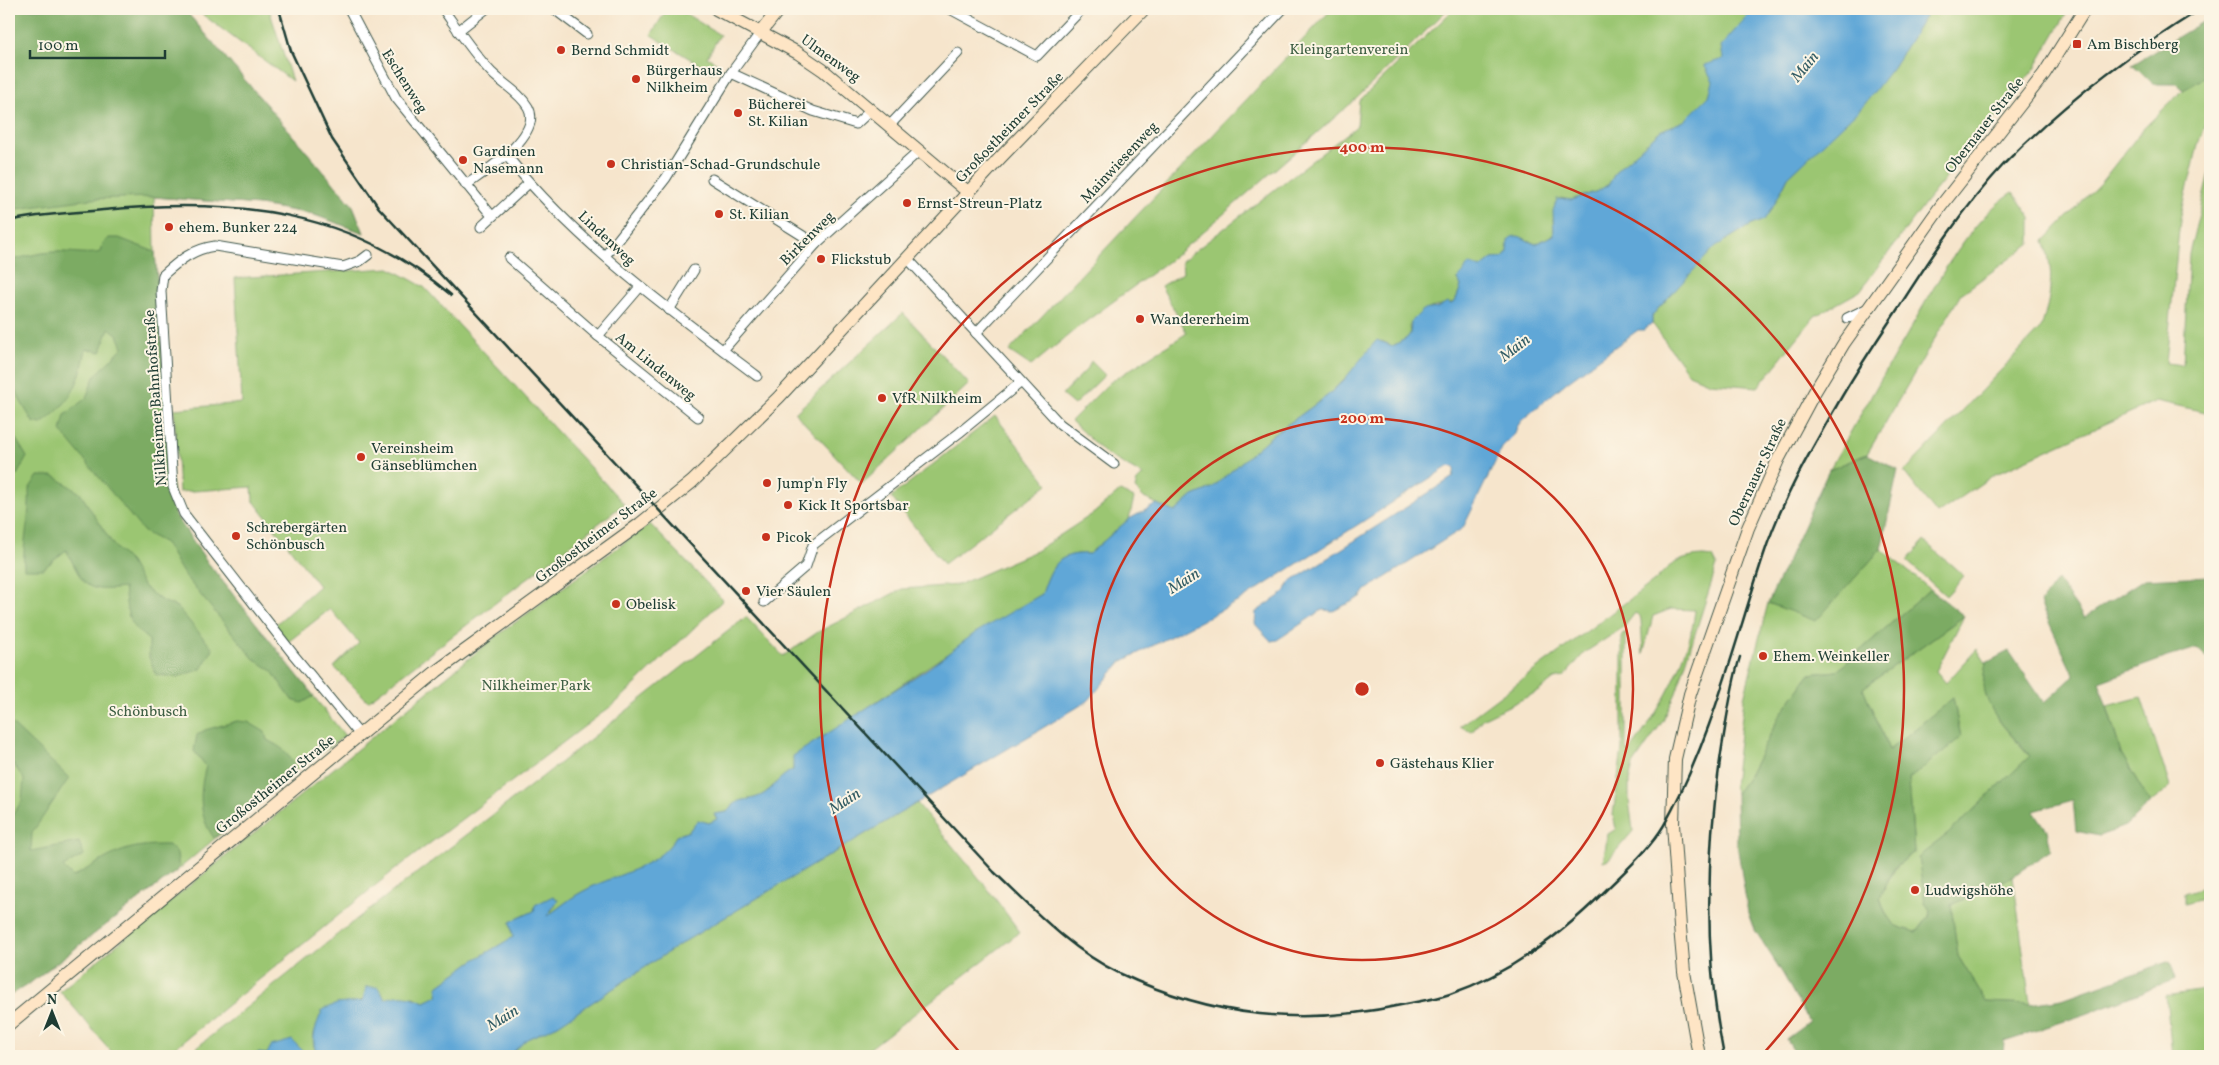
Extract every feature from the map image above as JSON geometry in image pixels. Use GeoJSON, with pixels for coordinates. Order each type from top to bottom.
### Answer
{"type":"FeatureCollection","features":[{"type":"Feature","properties":{"kind":"main road","name":"Ulmenweg"},"geometry":{"type":"LineString","coordinates":[[716,9],[761,32],[823,70],[890,125],[918,152],[969,193]]}},
{"type":"Feature","properties":{"kind":"main road"},"geometry":{"type":"LineString","coordinates":[[761,32],[779,9]]}},
{"type":"Feature","properties":{"kind":"main road","name":"Großostheimer Straße"},"geometry":{"type":"LineString","coordinates":[[9,1024],[437,671],[640,524],[692,482],[779,397],[1144,9]]}},
{"type":"Feature","properties":{"kind":"main road","name":"Obernauer Straße"},"geometry":{"type":"LineString","coordinates":[[1699,1056],[1691,1015],[1680,927],[1673,824],[1674,787],[1680,732],[1701,663],[1757,505],[1814,393],[1869,308],[1941,206],[2044,74],[2085,9]]}},
{"type":"Feature","properties":{"kind":"street","name":"Eschenweg"},"geometry":{"type":"LineString","coordinates":[[349,9],[396,98],[466,185]]}},
{"type":"Feature","properties":{"kind":"street"},"geometry":{"type":"LineString","coordinates":[[443,9],[492,73],[524,100],[530,109],[531,120],[525,134],[507,156],[466,185],[492,216]]}},
{"type":"Feature","properties":{"kind":"street"},"geometry":{"type":"LineString","coordinates":[[458,31],[486,9]]}},
{"type":"Feature","properties":{"kind":"street"},"geometry":{"type":"LineString","coordinates":[[554,9],[587,34]]}},
{"type":"Feature","properties":{"kind":"street"},"geometry":{"type":"LineString","coordinates":[[950,9],[1037,56],[1082,9]]}},
{"type":"Feature","properties":{"kind":"street","name":"Mainwiesenweg"},"geometry":{"type":"LineString","coordinates":[[976,333],[1283,9]]}},
{"type":"Feature","properties":{"kind":"street"},"geometry":{"type":"LineString","coordinates":[[605,256],[666,178],[731,73],[761,32]]}},
{"type":"Feature","properties":{"kind":"street"},"geometry":{"type":"LineString","coordinates":[[890,125],[958,53]]}},
{"type":"Feature","properties":{"kind":"street"},"geometry":{"type":"LineString","coordinates":[[731,73],[813,111],[856,124],[871,110]]}},
{"type":"Feature","properties":{"kind":"street","name":"Birkenweg"},"geometry":{"type":"LineString","coordinates":[[723,350],[816,244],[918,152]]}},
{"type":"Feature","properties":{"kind":"street","name":"Lindenweg"},"geometry":{"type":"LineString","coordinates":[[507,156],[529,183],[640,287],[757,376]]}},
{"type":"Feature","properties":{"kind":"street"},"geometry":{"type":"LineString","coordinates":[[712,180],[816,244]]}},
{"type":"Feature","properties":{"kind":"street"},"geometry":{"type":"LineString","coordinates":[[482,227],[529,183]]}},
{"type":"Feature","properties":{"kind":"street","name":"Nilkheimer Bahnhofstraße"},"geometry":{"type":"LineString","coordinates":[[360,735],[293,654],[184,514],[173,487],[161,291],[163,275],[186,255],[202,247],[216,246],[343,267],[360,261],[368,255]]}},
{"type":"Feature","properties":{"kind":"street","name":"Am Lindenweg"},"geometry":{"type":"LineString","coordinates":[[509,258],[598,336],[698,417]]}},
{"type":"Feature","properties":{"kind":"street"},"geometry":{"type":"LineString","coordinates":[[908,259],[1020,383],[1060,424],[1114,464]]}},
{"type":"Feature","properties":{"kind":"street"},"geometry":{"type":"LineString","coordinates":[[669,310],[694,270]]}},
{"type":"Feature","properties":{"kind":"street","name":"Am Lindenweg"},"geometry":{"type":"LineString","coordinates":[[598,336],[640,287]]}},
{"type":"Feature","properties":{"kind":"street"},"geometry":{"type":"LineString","coordinates":[[1847,318],[1869,308]]}},
{"type":"Feature","properties":{"kind":"street"},"geometry":{"type":"LineString","coordinates":[[764,602],[806,566],[813,545],[959,433],[1020,383]]}},
{"type":"Feature","properties":{"kind":"green space","name":"Schönbusch"},"geometry":{"type":"Polygon","coordinates":[[[9,9],[184,9],[353,206],[364,233],[312,214],[260,205],[154,197],[155,252],[174,513],[208,563],[345,736],[296,770],[179,869],[30,983],[9,996],[9,9]]]}},
{"type":"Feature","properties":{"kind":"green space"},"geometry":{"type":"Polygon","coordinates":[[[9,9],[184,9],[353,206],[364,233],[312,214],[260,205],[154,197],[90,199],[9,210],[9,9]]]}},
{"type":"Feature","properties":{"kind":"green space"},"geometry":{"type":"Polygon","coordinates":[[[195,9],[269,9],[292,81],[195,9]]]}},
{"type":"Feature","properties":{"kind":"green space"},"geometry":{"type":"Polygon","coordinates":[[[667,9],[678,9],[720,35],[707,57],[719,64],[713,73],[651,35],[667,9]]]}},
{"type":"Feature","properties":{"kind":"green space","name":"Kleingartenverein"},"geometry":{"type":"Polygon","coordinates":[[[1332,9],[1448,9],[1356,99],[1174,257],[1077,328],[1031,366],[1009,351],[1332,9]]]}},
{"type":"Feature","properties":{"kind":"green space"},"geometry":{"type":"Polygon","coordinates":[[[1454,9],[1754,9],[1723,60],[1709,96],[1684,121],[1660,131],[1617,170],[1609,184],[1598,191],[1571,200],[1561,198],[1553,219],[1554,234],[1536,244],[1518,236],[1507,246],[1509,251],[1503,258],[1492,259],[1481,268],[1469,264],[1458,279],[1461,286],[1455,302],[1430,308],[1409,326],[1410,334],[1407,338],[1392,346],[1382,341],[1327,396],[1270,437],[1212,488],[1193,496],[1175,512],[1144,498],[1135,489],[1137,481],[1143,475],[1106,454],[1071,421],[1109,383],[1187,333],[1161,286],[1183,273],[1182,261],[1357,126],[1359,101],[1454,9]]]}},
{"type":"Feature","properties":{"kind":"green space"},"geometry":{"type":"Polygon","coordinates":[[[1930,9],[2069,9],[2035,68],[1926,202],[1860,291],[1815,316],[1758,387],[1710,383],[1689,374],[1652,323],[1652,316],[1715,247],[1764,219],[1774,205],[1788,177],[1838,128],[1893,67],[1930,9]]]}},
{"type":"Feature","properties":{"kind":"green space"},"geometry":{"type":"Polygon","coordinates":[[[2209,18],[2210,75],[2183,90],[2177,84],[2154,84],[2132,65],[2209,18]]]}},
{"type":"Feature","properties":{"kind":"green space"},"geometry":{"type":"Polygon","coordinates":[[[2210,75],[2210,115],[2199,141],[2180,219],[2166,363],[2183,365],[2189,254],[2210,169],[2210,413],[2156,401],[1995,474],[1937,514],[1904,472],[2041,328],[2047,306],[2051,274],[2044,241],[2102,181],[2144,128],[2183,90],[2210,75]]]}},
{"type":"Feature","properties":{"kind":"green space"},"geometry":{"type":"Polygon","coordinates":[[[2013,192],[2031,218],[2031,243],[1961,294],[1867,454],[1829,470],[1952,259],[1981,220],[1997,204],[2013,192]]]}},
{"type":"Feature","properties":{"kind":"green space"},"geometry":{"type":"Polygon","coordinates":[[[109,238],[119,238],[155,252],[174,513],[208,563],[314,696],[302,703],[292,700],[271,670],[254,659],[184,575],[165,543],[144,532],[61,431],[65,415],[86,398],[94,377],[123,347],[118,335],[109,328],[101,352],[86,349],[73,392],[52,416],[41,424],[33,422],[17,392],[9,389],[9,261],[49,252],[101,252],[103,243],[109,238]]]}},
{"type":"Feature","properties":{"kind":"green space"},"geometry":{"type":"Polygon","coordinates":[[[390,268],[424,287],[624,504],[368,701],[334,667],[359,643],[330,609],[288,642],[275,625],[319,586],[253,500],[252,487],[179,492],[174,409],[242,403],[235,278],[390,268]]]}},
{"type":"Feature","properties":{"kind":"green space","name":"VfR Nilkheim"},"geometry":{"type":"Polygon","coordinates":[[[903,313],[969,384],[862,484],[795,413],[903,313]]]}},
{"type":"Feature","properties":{"kind":"green space"},"geometry":{"type":"Polygon","coordinates":[[[1091,361],[1105,375],[1074,405],[1062,395],[1088,368],[1091,361]]]}},
{"type":"Feature","properties":{"kind":"green space"},"geometry":{"type":"Polygon","coordinates":[[[995,416],[1048,484],[944,564],[891,497],[995,416]]]}},
{"type":"Feature","properties":{"kind":"green space"},"geometry":{"type":"Polygon","coordinates":[[[9,432],[16,439],[27,457],[17,475],[9,477],[9,432]]]}},
{"type":"Feature","properties":{"kind":"green space"},"geometry":{"type":"Polygon","coordinates":[[[1867,454],[1898,470],[1881,549],[1816,621],[1768,603],[1829,470],[1867,454]]]}},
{"type":"Feature","properties":{"kind":"green space"},"geometry":{"type":"Polygon","coordinates":[[[38,476],[54,476],[80,493],[114,546],[130,562],[144,587],[162,601],[177,607],[213,649],[201,669],[177,677],[156,675],[149,657],[149,640],[141,634],[129,618],[124,588],[100,589],[86,584],[66,550],[43,569],[24,569],[29,489],[38,476]]]}},
{"type":"Feature","properties":{"kind":"green space"},"geometry":{"type":"Polygon","coordinates":[[[1120,491],[1134,498],[1129,519],[1089,554],[1069,556],[1057,563],[1052,569],[1042,594],[979,633],[794,756],[793,770],[762,795],[740,801],[727,812],[715,814],[718,819],[709,823],[698,820],[689,831],[676,836],[669,847],[647,864],[582,892],[547,916],[556,905],[534,911],[510,922],[513,937],[471,962],[438,986],[438,996],[425,1002],[414,997],[385,999],[382,995],[348,1004],[337,1004],[325,1015],[314,1033],[314,1048],[318,1056],[308,1056],[292,1040],[267,1055],[186,1056],[358,918],[746,617],[783,656],[818,632],[902,589],[958,585],[1036,551],[1094,513],[1120,491]]]}},
{"type":"Feature","properties":{"kind":"green space","name":"Nilkheimer Park"},"geometry":{"type":"Polygon","coordinates":[[[650,524],[723,600],[618,701],[392,872],[165,1056],[115,1056],[60,991],[494,638],[650,524]]]}},
{"type":"Feature","properties":{"kind":"green space"},"geometry":{"type":"Polygon","coordinates":[[[1924,541],[1964,576],[1946,596],[1907,561],[1924,541]]]}},
{"type":"Feature","properties":{"kind":"green space"},"geometry":{"type":"Polygon","coordinates":[[[1881,549],[1930,589],[1837,671],[1810,674],[1779,717],[1750,774],[1736,794],[1734,786],[1744,698],[1768,603],[1816,620],[1881,549]]]}},
{"type":"Feature","properties":{"kind":"green space"},"geometry":{"type":"Polygon","coordinates":[[[1703,556],[1713,557],[1717,565],[1676,693],[1663,721],[1633,765],[1629,781],[1629,800],[1633,831],[1609,859],[1603,861],[1608,834],[1616,829],[1613,815],[1622,749],[1622,634],[1626,632],[1626,750],[1629,752],[1662,703],[1680,666],[1687,648],[1695,610],[1671,609],[1653,616],[1643,655],[1641,620],[1640,616],[1635,613],[1624,627],[1584,653],[1564,677],[1554,679],[1539,691],[1482,719],[1472,732],[1460,726],[1657,579],[1666,569],[1683,559],[1703,556]]]}},
{"type":"Feature","properties":{"kind":"green space"},"geometry":{"type":"Polygon","coordinates":[[[2210,576],[2210,661],[2197,648],[2099,682],[2121,753],[2150,803],[2125,826],[2099,836],[2076,831],[2073,800],[2034,811],[2047,830],[2051,850],[2013,876],[1951,905],[1958,956],[1986,1002],[2030,1004],[2062,999],[2170,961],[2176,979],[2086,1014],[2004,1041],[2003,1056],[1797,1056],[1786,1039],[1809,1022],[1783,974],[1753,927],[1748,913],[1737,844],[1736,794],[1750,774],[1779,717],[1810,674],[1837,671],[1930,589],[1964,616],[1863,688],[1889,750],[1953,698],[1961,737],[1909,779],[1914,852],[1895,867],[1880,897],[1885,912],[1892,922],[1902,928],[1917,932],[1929,917],[1930,910],[1925,903],[1918,857],[1948,834],[2030,756],[2003,725],[1989,703],[1985,691],[1984,678],[1986,663],[2009,651],[2044,703],[2074,676],[2040,603],[2057,580],[2084,618],[2144,579],[2210,576]]]}},
{"type":"Feature","properties":{"kind":"green space"},"geometry":{"type":"Polygon","coordinates":[[[1964,616],[1936,671],[1946,683],[1977,649],[1986,663],[1984,678],[1985,691],[1989,703],[2002,725],[2030,756],[1948,834],[1919,857],[1925,903],[1930,910],[1929,916],[1917,932],[1902,928],[1892,922],[1880,897],[1896,867],[1914,852],[1909,779],[1961,737],[1953,698],[1889,750],[1863,688],[1964,616]]]}},
{"type":"Feature","properties":{"kind":"green space"},"geometry":{"type":"Polygon","coordinates":[[[2141,697],[2170,787],[2150,803],[2121,753],[2107,706],[2141,697]]]}},
{"type":"Feature","properties":{"kind":"green space"},"geometry":{"type":"Polygon","coordinates":[[[237,721],[248,722],[265,732],[267,740],[285,752],[296,770],[214,838],[205,821],[201,803],[206,766],[194,751],[197,735],[205,730],[237,721]]]}},
{"type":"Feature","properties":{"kind":"green space"},"geometry":{"type":"Polygon","coordinates":[[[12,724],[69,778],[32,833],[31,851],[79,842],[84,855],[63,867],[73,877],[118,852],[140,846],[169,845],[177,853],[179,869],[30,983],[9,996],[9,820],[22,801],[24,779],[14,765],[9,765],[9,725],[12,724]]]}},
{"type":"Feature","properties":{"kind":"green space"},"geometry":{"type":"Polygon","coordinates":[[[917,803],[988,889],[1020,932],[860,1056],[509,1056],[527,1039],[558,1025],[682,943],[917,803]]]}},
{"type":"Feature","properties":{"kind":"green space"},"geometry":{"type":"Polygon","coordinates":[[[2013,876],[2030,1004],[1986,1002],[1958,956],[1951,905],[2013,876]]]}},
{"type":"Feature","properties":{"kind":"green space"},"geometry":{"type":"Polygon","coordinates":[[[2210,885],[2210,897],[2184,904],[2184,893],[2210,885]]]}},
{"type":"Feature","properties":{"kind":"green space"},"geometry":{"type":"Polygon","coordinates":[[[2210,989],[2210,1056],[2172,1056],[2166,996],[2210,989]]]}},
{"type":"Feature","properties":{"kind":"water","name":"Main"},"geometry":{"type":"Polygon","coordinates":[[[1754,9],[1930,9],[1893,67],[1864,105],[1788,177],[1764,220],[1749,226],[1715,247],[1656,311],[1652,316],[1652,323],[1644,330],[1638,330],[1567,382],[1521,421],[1515,434],[1503,446],[1463,528],[1366,590],[1361,597],[1333,611],[1322,610],[1277,640],[1271,641],[1255,624],[1256,612],[1285,592],[1289,583],[1453,477],[1455,468],[1449,466],[1241,600],[1121,662],[1088,701],[682,943],[558,1025],[527,1039],[509,1056],[318,1056],[315,1050],[314,1039],[316,1027],[323,1009],[337,1004],[363,1001],[366,987],[378,987],[385,999],[405,996],[425,1002],[437,996],[438,986],[471,962],[513,937],[510,922],[534,911],[535,905],[553,896],[558,900],[547,916],[582,892],[634,870],[659,856],[669,847],[676,836],[689,831],[698,820],[709,823],[717,819],[714,814],[727,812],[740,801],[762,795],[793,770],[793,756],[930,667],[975,633],[1042,594],[1052,569],[1062,559],[1078,554],[1089,554],[1129,519],[1157,504],[1175,512],[1193,496],[1212,488],[1270,437],[1327,396],[1343,381],[1377,340],[1393,346],[1407,338],[1410,334],[1411,322],[1423,310],[1437,308],[1447,302],[1451,304],[1455,302],[1461,286],[1458,279],[1469,264],[1481,268],[1492,259],[1503,258],[1508,252],[1508,240],[1512,237],[1519,236],[1536,244],[1554,235],[1553,211],[1557,199],[1572,200],[1598,191],[1609,184],[1617,170],[1660,131],[1684,121],[1709,96],[1713,81],[1704,65],[1723,59],[1721,46],[1754,9]]]}},
{"type":"Feature","properties":{"kind":"water"},"geometry":{"type":"Polygon","coordinates":[[[292,1040],[308,1056],[252,1056],[258,1053],[267,1054],[271,1046],[292,1040]]]}},
{"type":"Feature","properties":{"kind":"railway"},"geometry":{"type":"LineString","coordinates":[[279,9],[291,51],[332,139],[379,208],[994,872],[1069,941],[1101,964],[1119,973],[1154,988],[1225,1009],[1295,1016],[1368,1011],[1428,1000],[1472,986],[1493,976],[1552,938],[1571,923],[1629,868],[1658,834],[1681,793],[1720,694],[1763,557],[1787,498],[1844,392],[1923,270],[1976,197],[2027,141],[2123,61],[2201,9]]}},
{"type":"Feature","properties":{"kind":"railway"},"geometry":{"type":"LineString","coordinates":[[9,221],[56,214],[151,207],[197,206],[243,209],[287,215],[330,227],[372,243],[412,266],[451,295]]}},
{"type":"Feature","properties":{"kind":"railway"},"geometry":{"type":"LineString","coordinates":[[1724,1056],[1717,1018],[1710,941],[1710,863],[1722,747],[1740,657]]}},
{"type":"Feature","properties":{"kind":"place","name":"Am Bischberg"},"geometry":{"type":"Point","coordinates":[2077,44]}},
{"type":"Feature","properties":{"kind":"place","name":"Bernd Schmidt"},"geometry":{"type":"Point","coordinates":[561,50]}},
{"type":"Feature","properties":{"kind":"place","name":"Bürgerhaus Nilkheim"},"geometry":{"type":"Point","coordinates":[636,79]}},
{"type":"Feature","properties":{"kind":"place","name":"Bücherei St. Kilian"},"geometry":{"type":"Point","coordinates":[738,113]}},
{"type":"Feature","properties":{"kind":"place","name":"Gardinen Nasemann"},"geometry":{"type":"Point","coordinates":[463,160]}},
{"type":"Feature","properties":{"kind":"place","name":"Christian-Schad-Grundschule"},"geometry":{"type":"Point","coordinates":[611,164]}},
{"type":"Feature","properties":{"kind":"place","name":"Ernst-Streun-Platz"},"geometry":{"type":"Point","coordinates":[907,203]}},
{"type":"Feature","properties":{"kind":"place","name":"St. Kilian"},"geometry":{"type":"Point","coordinates":[719,214]}},
{"type":"Feature","properties":{"kind":"place","name":"ehem. Bunker 224"},"geometry":{"type":"Point","coordinates":[169,227]}},
{"type":"Feature","properties":{"kind":"place","name":"Flickstub"},"geometry":{"type":"Point","coordinates":[821,259]}},
{"type":"Feature","properties":{"kind":"place","name":"Wandererheim"},"geometry":{"type":"Point","coordinates":[1140,319]}},
{"type":"Feature","properties":{"kind":"place","name":"VfR Nilkheim"},"geometry":{"type":"Point","coordinates":[882,398]}},
{"type":"Feature","properties":{"kind":"place","name":"Vereinsheim Gänseblümchen"},"geometry":{"type":"Point","coordinates":[361,457]}},
{"type":"Feature","properties":{"kind":"place","name":"Jump'n Fly"},"geometry":{"type":"Point","coordinates":[767,483]}},
{"type":"Feature","properties":{"kind":"place","name":"Kick It Sportsbar"},"geometry":{"type":"Point","coordinates":[788,505]}},
{"type":"Feature","properties":{"kind":"place","name":"Schrebergärten Schönbusch"},"geometry":{"type":"Point","coordinates":[236,536]}},
{"type":"Feature","properties":{"kind":"place","name":"Picok"},"geometry":{"type":"Point","coordinates":[766,537]}},
{"type":"Feature","properties":{"kind":"place","name":"Vier Säulen"},"geometry":{"type":"Point","coordinates":[746,591]}},
{"type":"Feature","properties":{"kind":"place","name":"Obelisk"},"geometry":{"type":"Point","coordinates":[616,604]}},
{"type":"Feature","properties":{"kind":"place","name":"Ehem. Weinkeller"},"geometry":{"type":"Point","coordinates":[1763,656]}},
{"type":"Feature","properties":{"kind":"place","name":"Gästehaus Klier"},"geometry":{"type":"Point","coordinates":[1380,763]}},
{"type":"Feature","properties":{"kind":"place","name":"Ludwigshöhe"},"geometry":{"type":"Point","coordinates":[1915,890]}}]}
